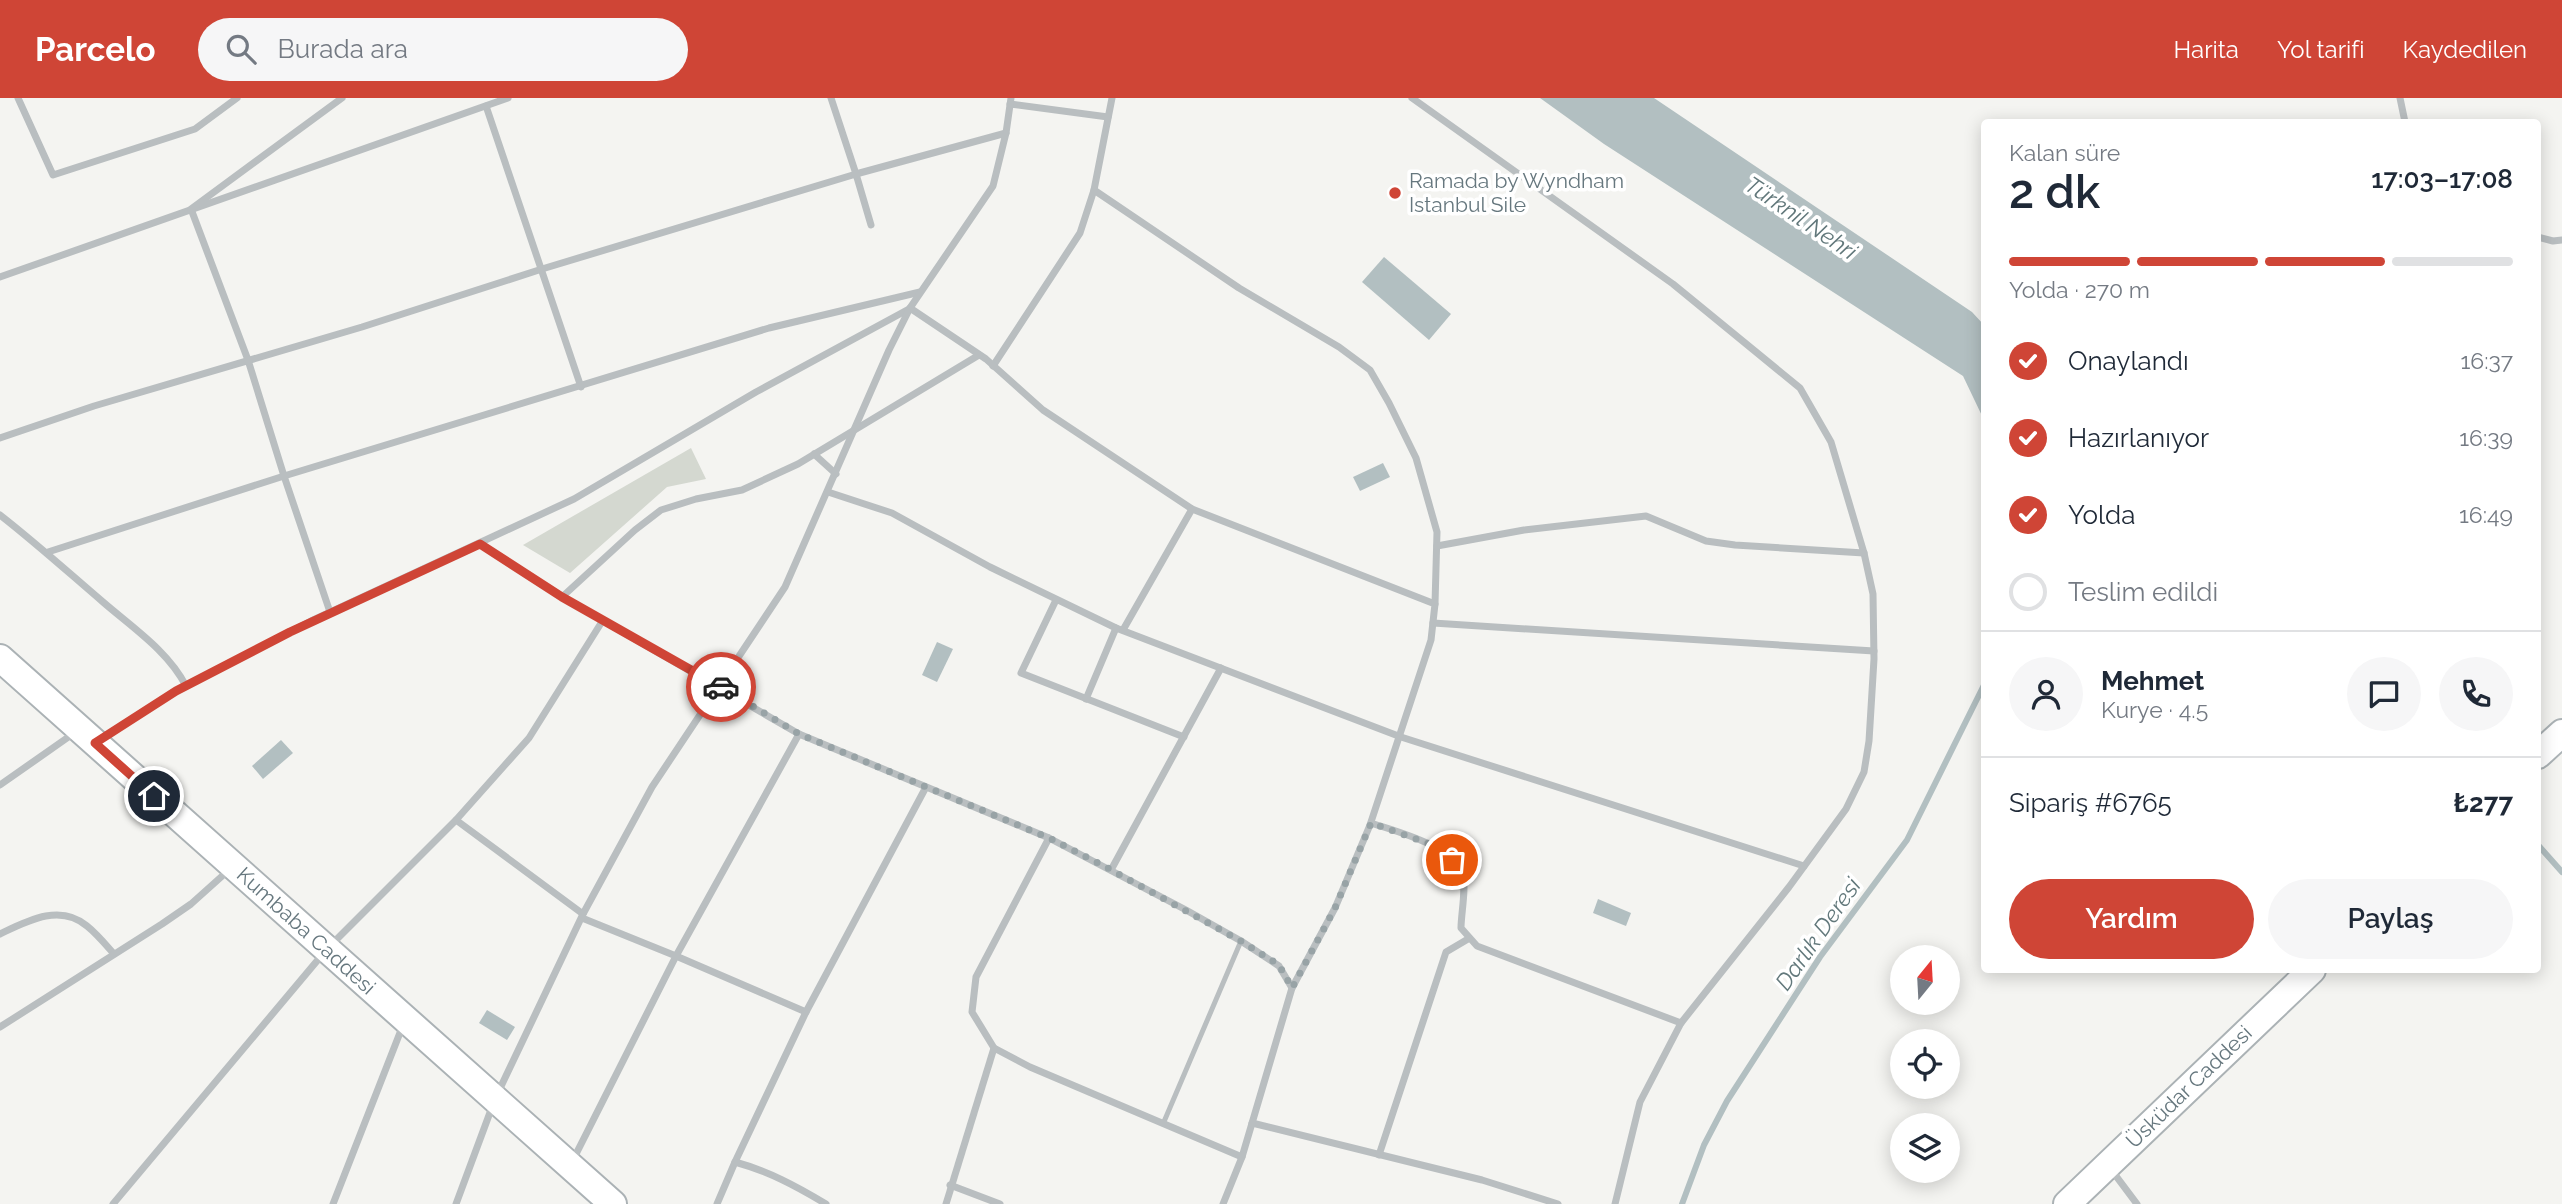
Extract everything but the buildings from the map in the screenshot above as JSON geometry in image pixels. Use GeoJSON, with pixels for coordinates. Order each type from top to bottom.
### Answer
{"type":"FeatureCollection","features":[{"type":"Feature","properties":{"kind":"street"},"geometry":{"type":"LineString","coordinates":[[18,98],[53,175],[195,129],[237,98]]}},
{"type":"Feature","properties":{"kind":"street"},"geometry":{"type":"LineString","coordinates":[[191,209],[342,98]]}},
{"type":"Feature","properties":{"kind":"street"},"geometry":{"type":"LineString","coordinates":[[0,277],[508,98]]}},
{"type":"Feature","properties":{"kind":"street"},"geometry":{"type":"LineString","coordinates":[[831,98],[871,225]]}},
{"type":"Feature","properties":{"kind":"street"},"geometry":{"type":"LineString","coordinates":[[993,366],[1080,233],[1094,190],[1112,98]]}},
{"type":"Feature","properties":{"kind":"street"},"geometry":{"type":"LineString","coordinates":[[1412,98],[1673,284],[1800,388],[1831,442],[1864,552],[1873,594],[1874,651],[1869,741],[1864,772],[1846,809],[1681,1023],[1640,1102],[1615,1204]]}},
{"type":"Feature","properties":{"kind":"street"},"geometry":{"type":"LineString","coordinates":[[2400,98],[2404,119]]}},
{"type":"Feature","properties":{"kind":"street"},"geometry":{"type":"LineString","coordinates":[[456,1204],[495,1099],[583,916],[652,786],[785,587],[888,350],[910,308],[993,186],[1006,133],[1010,101],[1108,117]]}},
{"type":"Feature","properties":{"kind":"street"},"geometry":{"type":"LineString","coordinates":[[486,106],[581,387]]}},
{"type":"Feature","properties":{"kind":"street"},"geometry":{"type":"LineString","coordinates":[[0,438],[94,406],[362,327],[542,269],[856,174],[1006,133]]}},
{"type":"Feature","properties":{"kind":"street"},"geometry":{"type":"LineString","coordinates":[[1094,190],[1238,288],[1339,347],[1370,370],[1416,458],[1437,532],[1431,640],[1401,737],[1371,823],[1335,908],[1292,988],[1242,1157],[1223,1204]]}},
{"type":"Feature","properties":{"kind":"street"},"geometry":{"type":"LineString","coordinates":[[191,209],[248,360],[330,612]]}},
{"type":"Feature","properties":{"kind":"street"},"geometry":{"type":"LineString","coordinates":[[2541,238],[2562,240]]}},
{"type":"Feature","properties":{"kind":"street"},"geometry":{"type":"LineString","coordinates":[[48,552],[284,476],[769,328],[921,292]]}},
{"type":"Feature","properties":{"kind":"street"},"geometry":{"type":"LineString","coordinates":[[910,308],[979,355],[1043,410],[1192,509],[1435,604]]}},
{"type":"Feature","properties":{"kind":"street"},"geometry":{"type":"LineString","coordinates":[[0,785],[330,612],[574,499],[756,392],[910,308]]}},
{"type":"Feature","properties":{"kind":"street"},"geometry":{"type":"LineString","coordinates":[[562,597],[635,530],[661,510],[696,499],[741,490],[798,464],[979,355]]}},
{"type":"Feature","properties":{"kind":"street"},"geometry":{"type":"LineString","coordinates":[[814,454],[836,474]]}},
{"type":"Feature","properties":{"kind":"street"},"geometry":{"type":"LineString","coordinates":[[828,492],[892,513],[990,567],[1120,629],[1401,737],[1804,866]]}},
{"type":"Feature","properties":{"kind":"street"},"geometry":{"type":"LineString","coordinates":[[1086,699],[1120,629],[1192,509]]}},
{"type":"Feature","properties":{"kind":"street"},"geometry":{"type":"LineString","coordinates":[[0,515],[48,552],[155,646],[177,668],[186,686]]}},
{"type":"Feature","properties":{"kind":"street"},"geometry":{"type":"LineString","coordinates":[[1437,546],[1524,530],[1646,516],[1706,541],[1864,552]]}},
{"type":"Feature","properties":{"kind":"street"},"geometry":{"type":"LineString","coordinates":[[480,544],[562,597],[799,734],[1049,838],[1241,941],[1279,965],[1292,988]]}},
{"type":"Feature","properties":{"kind":"street"},"geometry":{"type":"LineString","coordinates":[[1056,600],[1021,673],[1184,737]]}},
{"type":"Feature","properties":{"kind":"street"},"geometry":{"type":"LineString","coordinates":[[113,1204],[327,949],[456,821],[529,738],[603,620]]}},
{"type":"Feature","properties":{"kind":"street"},"geometry":{"type":"LineString","coordinates":[[1433,623],[1874,651]]}},
{"type":"Feature","properties":{"kind":"street","name":"Kumbaba Caddesi"},"geometry":{"type":"LineString","coordinates":[[0,658],[405,1018],[606,1201]]}},
{"type":"Feature","properties":{"kind":"street"},"geometry":{"type":"LineString","coordinates":[[1111,870],[1222,668]]}},
{"type":"Feature","properties":{"kind":"street"},"geometry":{"type":"LineString","coordinates":[[2541,752],[2562,733]]}},
{"type":"Feature","properties":{"kind":"street"},"geometry":{"type":"LineString","coordinates":[[570,1166],[676,956],[799,734]]}},
{"type":"Feature","properties":{"kind":"street"},"geometry":{"type":"LineString","coordinates":[[717,1204],[806,1012],[926,787]]}},
{"type":"Feature","properties":{"kind":"street"},"geometry":{"type":"LineString","coordinates":[[456,821],[583,916],[806,1012]]}},
{"type":"Feature","properties":{"kind":"street"},"geometry":{"type":"LineString","coordinates":[[1371,823],[1430,844],[1452,860],[1463,874],[1461,929],[1477,946],[1681,1023]]}},
{"type":"Feature","properties":{"kind":"street"},"geometry":{"type":"LineString","coordinates":[[1049,838],[976,977],[972,1012],[994,1048],[1030,1067],[1242,1157]]}},
{"type":"Feature","properties":{"kind":"street"},"geometry":{"type":"LineString","coordinates":[[0,1027],[191,904],[234,866]]}},
{"type":"Feature","properties":{"kind":"street"},"geometry":{"type":"LineString","coordinates":[[0,934],[32,918],[61,915],[86,925],[114,954]]}},
{"type":"Feature","properties":{"kind":"street"},"geometry":{"type":"LineString","coordinates":[[1379,1155],[1446,952],[1468,939]]}},
{"type":"Feature","properties":{"kind":"street","name":"Üsküdar Caddesi"},"geometry":{"type":"LineString","coordinates":[[2067,1204],[2309,973]]}},
{"type":"Feature","properties":{"kind":"street"},"geometry":{"type":"LineString","coordinates":[[333,1204],[405,1018]]}},
{"type":"Feature","properties":{"kind":"street"},"geometry":{"type":"LineString","coordinates":[[946,1204],[994,1048]]}},
{"type":"Feature","properties":{"kind":"street"},"geometry":{"type":"LineString","coordinates":[[1252,1123],[1482,1180],[1558,1204]]}},
{"type":"Feature","properties":{"kind":"street"},"geometry":{"type":"LineString","coordinates":[[735,1162],[793,1184],[826,1204]]}},
{"type":"Feature","properties":{"kind":"street"},"geometry":{"type":"LineString","coordinates":[[2108,1165],[2137,1204]]}},
{"type":"Feature","properties":{"kind":"street"},"geometry":{"type":"LineString","coordinates":[[950,1185],[1000,1204]]}},
{"type":"Feature","properties":{"kind":"lane"},"geometry":{"type":"LineString","coordinates":[[1163,1124],[1241,941]]}},
{"type":"Feature","properties":{"kind":"shaded area"},"geometry":{"type":"Polygon","coordinates":[[[691,448],[706,479],[667,487],[570,573],[523,545],[691,448]]]}},
{"type":"Feature","properties":{"kind":"water","name":"Türknil Nehri"},"geometry":{"type":"Polygon","coordinates":[[[1540,98],[1654,98],[1972,312],[1981,322],[1981,414],[1963,376],[1604,144],[1540,98]]]}},
{"type":"Feature","properties":{"kind":"water"},"geometry":{"type":"Polygon","coordinates":[[[1384,257],[1451,314],[1429,340],[1362,282],[1384,257]]]}},
{"type":"Feature","properties":{"kind":"water"},"geometry":{"type":"Polygon","coordinates":[[[1383,463],[1390,477],[1360,491],[1353,477],[1383,463]]]}},
{"type":"Feature","properties":{"kind":"water"},"geometry":{"type":"Polygon","coordinates":[[[937,642],[953,649],[937,682],[922,675],[937,642]]]}},
{"type":"Feature","properties":{"kind":"water"},"geometry":{"type":"Polygon","coordinates":[[[281,740],[293,753],[263,779],[252,766],[281,740]]]}},
{"type":"Feature","properties":{"kind":"water"},"geometry":{"type":"Polygon","coordinates":[[[1598,899],[1631,913],[1626,926],[1593,913],[1598,899]]]}},
{"type":"Feature","properties":{"kind":"water"},"geometry":{"type":"Polygon","coordinates":[[[487,1010],[515,1027],[507,1040],[479,1023],[487,1010]]]}},
{"type":"Feature","properties":{"kind":"waterway","name":"Darlık Deresi"},"geometry":{"type":"LineString","coordinates":[[1682,1204],[1704,1145],[1727,1101],[1820,957],[1907,840],[1981,691]]}},
{"type":"Feature","properties":{"kind":"waterway"},"geometry":{"type":"LineString","coordinates":[[2541,848],[2562,872]]}},
{"type":"Feature","properties":{"kind":"way so far"},"geometry":{"type":"LineString","coordinates":[[721,687],[799,734],[1049,838],[1104,866],[1241,941],[1279,965],[1292,988],[1335,908],[1371,823],[1430,844],[1452,860]]}},
{"type":"Feature","properties":{"kind":"place","name":"Ramada by Wyndham Istanbul Sile"},"geometry":{"type":"Point","coordinates":[1395,193]}},
{"type":"Feature","properties":{"kind":"route"},"geometry":{"type":"LineString","coordinates":[[154,796],[95,743],[176,691],[290,632],[480,544],[562,597],[721,687]]}}]}
